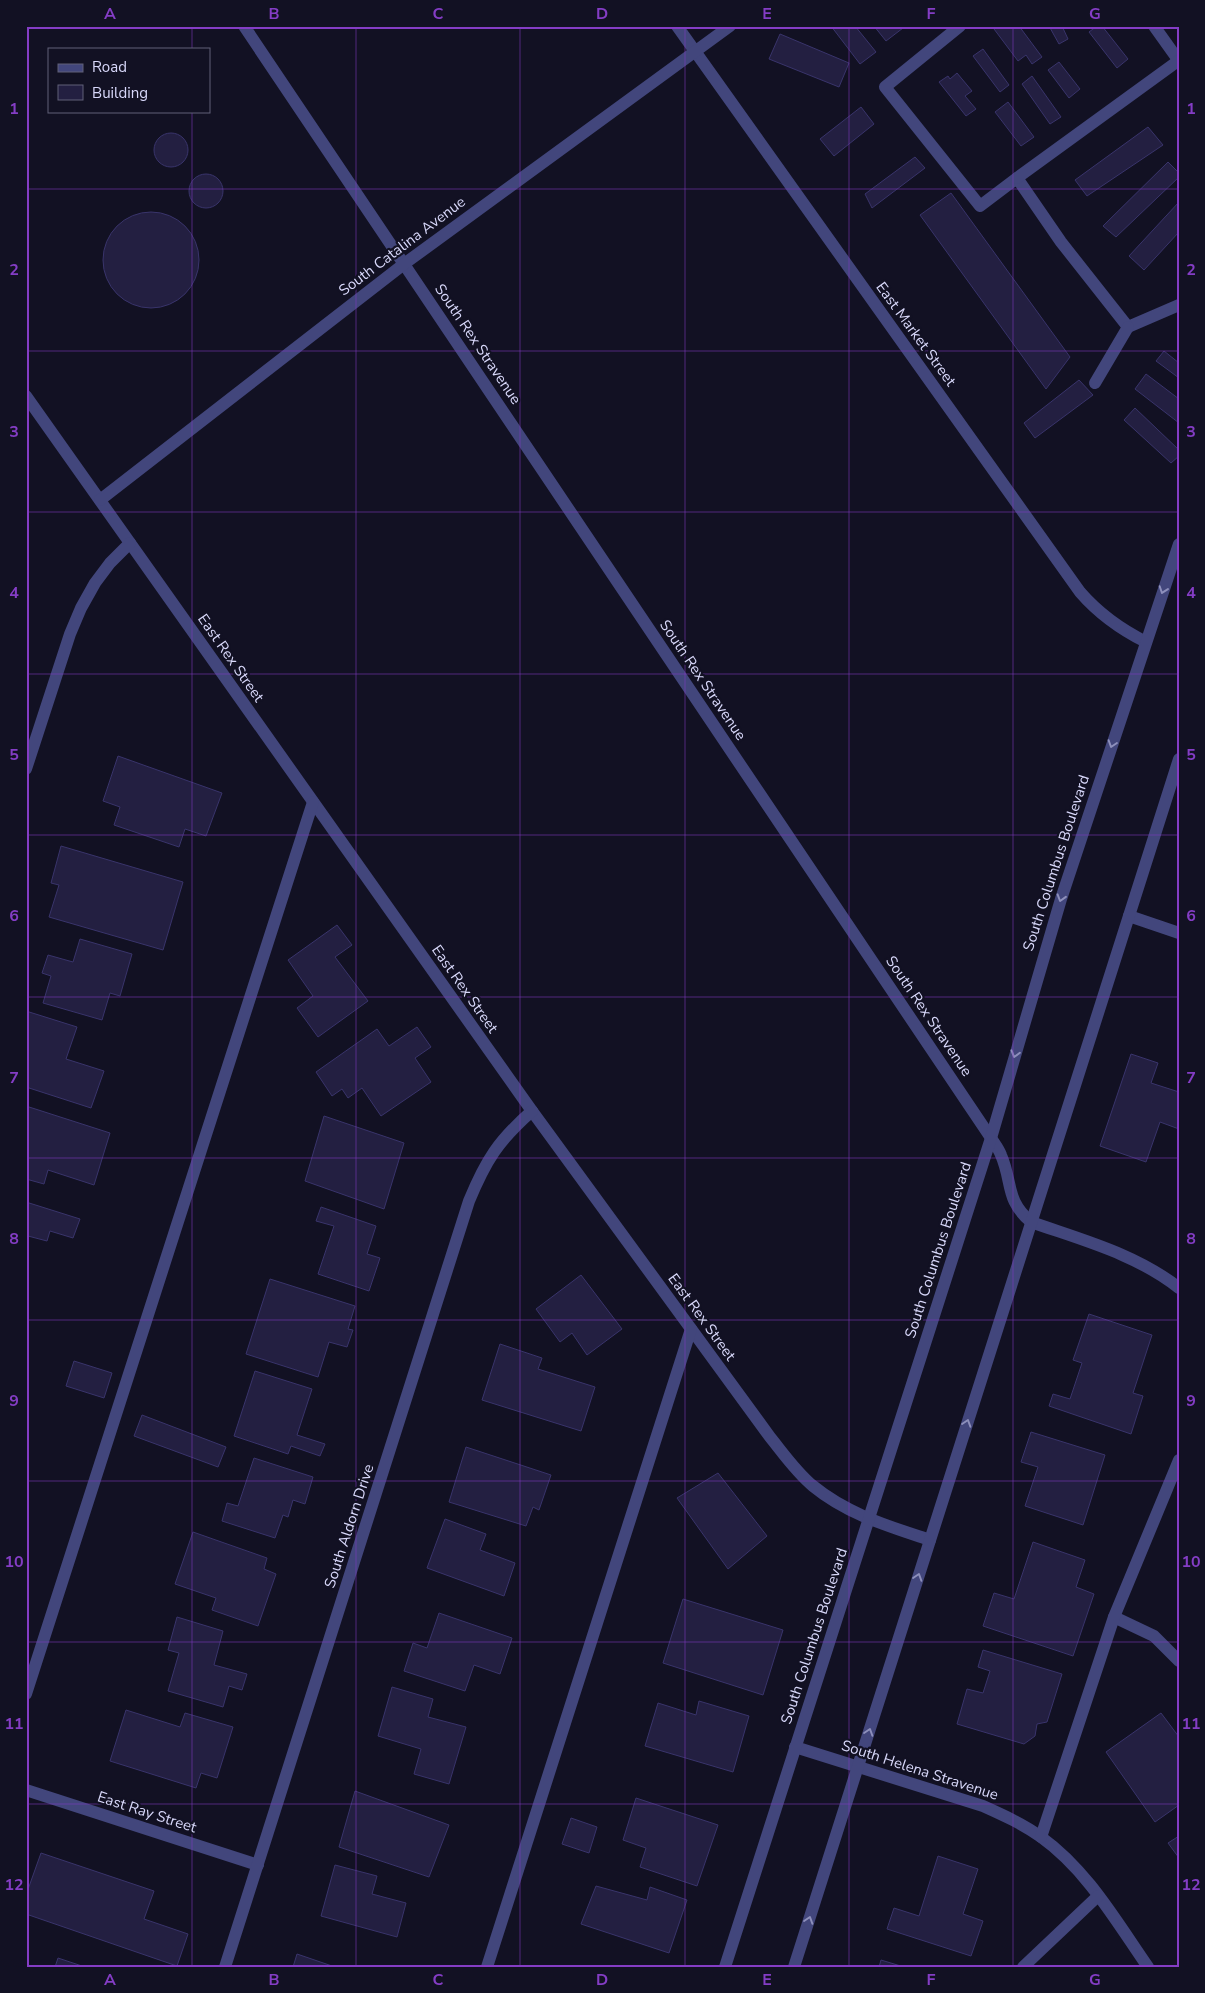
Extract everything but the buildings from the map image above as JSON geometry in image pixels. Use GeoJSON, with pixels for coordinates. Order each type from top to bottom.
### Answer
{"type":"FeatureCollection","features":[{"type":"Feature","properties":{"kind":"street","name":"South Rex Stravenue"},"geometry":{"type":"LineString","coordinates":[[244,26],[991,1138],[1001,1155],[1011,1197],[1021,1214],[1032,1222],[1124,1255],[1150,1268],[1179,1288]]}},
{"type":"Feature","properties":{"kind":"street","name":"East Market Street"},"geometry":{"type":"LineString","coordinates":[[677,26],[1080,592],[1093,607],[1110,621],[1146,642]]}},
{"type":"Feature","properties":{"kind":"street","name":"South Catalina Avenue"},"geometry":{"type":"LineString","coordinates":[[100,500],[404,264],[730,26]]}},
{"type":"Feature","properties":{"kind":"street"},"geometry":{"type":"LineString","coordinates":[[960,26],[886,87],[980,206],[1179,61],[1154,26]]}},
{"type":"Feature","properties":{"kind":"street"},"geometry":{"type":"LineString","coordinates":[[1017,178],[1061,242],[1128,326]]}},
{"type":"Feature","properties":{"kind":"street"},"geometry":{"type":"LineString","coordinates":[[1095,383],[1128,326],[1179,305]]}},
{"type":"Feature","properties":{"kind":"street","name":"East Rex Street"},"geometry":{"type":"LineString","coordinates":[[26,396],[532,1111],[770,1437],[812,1485],[840,1506],[868,1519],[930,1540]]}},
{"type":"Feature","properties":{"kind":"street"},"geometry":{"type":"LineString","coordinates":[[26,770],[70,634],[81,608],[95,583],[130,543]]}},
{"type":"Feature","properties":{"kind":"street","name":"South Columbus Boulevard"},"geometry":{"type":"LineString","coordinates":[[726,1967],[795,1746],[991,1138],[1064,890],[1179,544]]}},
{"type":"Feature","properties":{"kind":"street"},"geometry":{"type":"LineString","coordinates":[[794,1967],[1179,759]]}},
{"type":"Feature","properties":{"kind":"street"},"geometry":{"type":"LineString","coordinates":[[26,1694],[313,802]]}},
{"type":"Feature","properties":{"kind":"street"},"geometry":{"type":"LineString","coordinates":[[1129,916],[1179,934]]}},
{"type":"Feature","properties":{"kind":"street","name":"South Aldorn Drive"},"geometry":{"type":"LineString","coordinates":[[225,1967],[470,1201],[493,1151],[511,1130],[532,1111]]}},
{"type":"Feature","properties":{"kind":"street"},"geometry":{"type":"LineString","coordinates":[[487,1967],[691,1329]]}},
{"type":"Feature","properties":{"kind":"street"},"geometry":{"type":"LineString","coordinates":[[1040,1837],[1114,1617],[1179,1460]]}},
{"type":"Feature","properties":{"kind":"street"},"geometry":{"type":"LineString","coordinates":[[1114,1617],[1154,1636],[1179,1661]]}},
{"type":"Feature","properties":{"kind":"street","name":"South Helena Stravenue"},"geometry":{"type":"LineString","coordinates":[[795,1746],[983,1806],[1011,1819],[1040,1837],[1066,1858],[1087,1880],[1148,1967]]}},
{"type":"Feature","properties":{"kind":"street","name":"East Ray Street"},"geometry":{"type":"LineString","coordinates":[[26,1790],[258,1865]]}},
{"type":"Feature","properties":{"kind":"street"},"geometry":{"type":"LineString","coordinates":[[1023,1967],[1098,1896]]}}]}
